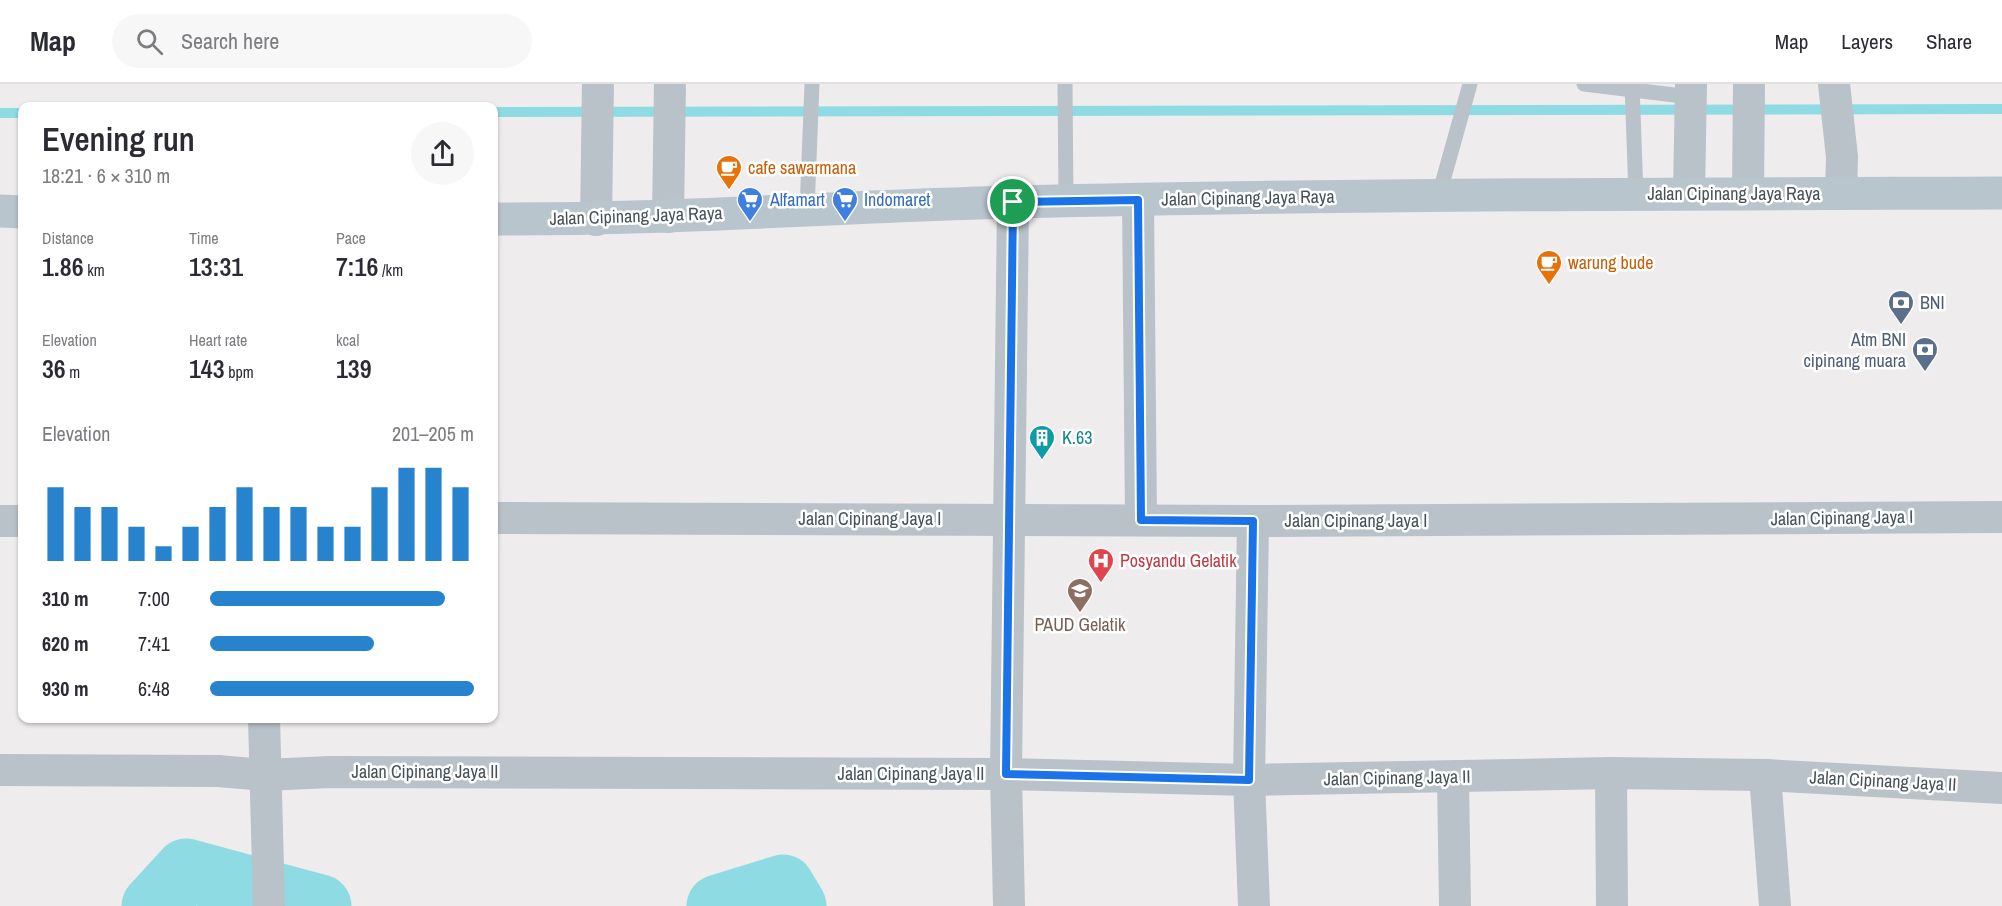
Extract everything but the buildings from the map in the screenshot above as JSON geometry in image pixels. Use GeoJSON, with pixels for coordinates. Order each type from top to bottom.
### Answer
{"type":"FeatureCollection","features":[{"type":"Feature","properties":{"kind":"main road","name":"Jalan Cipinang Jaya Raya"},"geometry":{"type":"LineString","coordinates":[[498,219],[668,217],[1013,202],[1439,195],[1636,195],[1689,183],[1842,194],[2002,193]]}},
{"type":"Feature","properties":{"kind":"main road"},"geometry":{"type":"LineString","coordinates":[[0,211],[18,212]]}},
{"type":"Feature","properties":{"kind":"street"},"geometry":{"type":"LineString","coordinates":[[596,219],[598,84]]}},
{"type":"Feature","properties":{"kind":"street"},"geometry":{"type":"LineString","coordinates":[[668,217],[670,84]]}},
{"type":"Feature","properties":{"kind":"street"},"geometry":{"type":"LineString","coordinates":[[1748,187],[1749,84]]}},
{"type":"Feature","properties":{"kind":"street"},"geometry":{"type":"LineString","coordinates":[[1835,92],[1842,157],[1842,194]]}},
{"type":"Feature","properties":{"kind":"street"},"geometry":{"type":"LineString","coordinates":[[1689,183],[1691,96]]}},
{"type":"Feature","properties":{"kind":"street"},"geometry":{"type":"LineString","coordinates":[[1138,200],[1141,520]]}},
{"type":"Feature","properties":{"kind":"street"},"geometry":{"type":"LineString","coordinates":[[1009,906],[1006,774],[1013,202]]}},
{"type":"Feature","properties":{"kind":"street","name":"Jalan Cipinang Jaya I"},"geometry":{"type":"LineString","coordinates":[[498,518],[1253,521],[2002,517]]}},
{"type":"Feature","properties":{"kind":"street"},"geometry":{"type":"LineString","coordinates":[[0,521],[18,521]]}},
{"type":"Feature","properties":{"kind":"street"},"geometry":{"type":"LineString","coordinates":[[1253,521],[1249,780],[1254,906]]}},
{"type":"Feature","properties":{"kind":"street"},"geometry":{"type":"LineString","coordinates":[[264,723],[269,906]]}},
{"type":"Feature","properties":{"kind":"street","name":"Jalan Cipinang Jaya II"},"geometry":{"type":"LineString","coordinates":[[0,770],[218,771],[265,775],[330,772],[1006,774],[1249,780],[1611,773],[1765,775],[2002,788]]}},
{"type":"Feature","properties":{"kind":"street"},"geometry":{"type":"LineString","coordinates":[[1611,773],[1612,906]]}},
{"type":"Feature","properties":{"kind":"street"},"geometry":{"type":"LineString","coordinates":[[1765,775],[1775,906]]}},
{"type":"Feature","properties":{"kind":"street"},"geometry":{"type":"LineString","coordinates":[[1453,777],[1455,906]]}},
{"type":"Feature","properties":{"kind":"lane"},"geometry":{"type":"LineString","coordinates":[[1065,84],[1066,201]]}},
{"type":"Feature","properties":{"kind":"lane"},"geometry":{"type":"LineString","coordinates":[[1584,84],[1691,96]]}},
{"type":"Feature","properties":{"kind":"lane"},"geometry":{"type":"LineString","coordinates":[[807,210],[812,89]]}},
{"type":"Feature","properties":{"kind":"lane"},"geometry":{"type":"LineString","coordinates":[[1439,195],[1469,89]]}},
{"type":"Feature","properties":{"kind":"lane"},"geometry":{"type":"LineString","coordinates":[[1632,90],[1636,195]]}},
{"type":"Feature","properties":{"kind":"waterway"},"geometry":{"type":"LineString","coordinates":[[498,112],[2002,109]]}},
{"type":"Feature","properties":{"kind":"waterway"},"geometry":{"type":"LineString","coordinates":[[0,113],[18,113]]}},
{"type":"Feature","properties":{"kind":"waterway"},"geometry":{"type":"LineString","coordinates":[[153,906],[186,870],[320,906]]}},
{"type":"Feature","properties":{"kind":"waterway"},"geometry":{"type":"LineString","coordinates":[[718,906],[783,886],[795,906]]}},
{"type":"Feature","properties":{"kind":"place","name":"cafe sawarmana"},"geometry":{"type":"Point","coordinates":[729,191]}},
{"type":"Feature","properties":{"kind":"place","name":"Alfamart"},"geometry":{"type":"Point","coordinates":[750,223]}},
{"type":"Feature","properties":{"kind":"place","name":"Indomaret"},"geometry":{"type":"Point","coordinates":[845,223]}},
{"type":"Feature","properties":{"kind":"place","name":"warung bude"},"geometry":{"type":"Point","coordinates":[1549,286]}},
{"type":"Feature","properties":{"kind":"place","name":"BNI"},"geometry":{"type":"Point","coordinates":[1901,326]}},
{"type":"Feature","properties":{"kind":"place","name":"Atm BNI cipinang muara"},"geometry":{"type":"Point","coordinates":[1925,373]}},
{"type":"Feature","properties":{"kind":"place","name":"K.63"},"geometry":{"type":"Point","coordinates":[1042,461]}},
{"type":"Feature","properties":{"kind":"place","name":"Posyandu Gelatik"},"geometry":{"type":"Point","coordinates":[1101,584]}},
{"type":"Feature","properties":{"kind":"place","name":"PAUD Gelatik"},"geometry":{"type":"Point","coordinates":[1080,614]}},
{"type":"Feature","properties":{"kind":"route"},"geometry":{"type":"LineString","coordinates":[[1138,200],[1141,520],[1253,521],[1249,780],[1006,774],[1013,202],[1138,200]]}}]}
